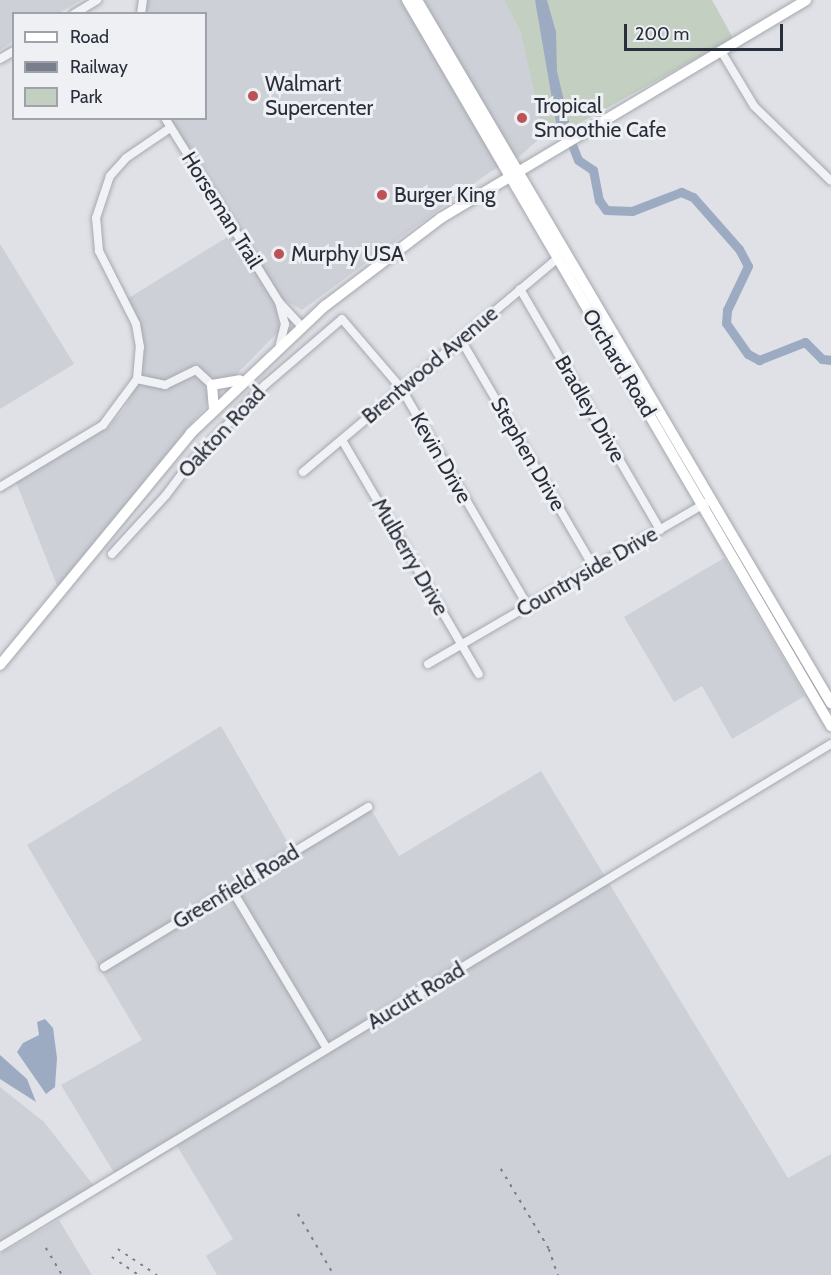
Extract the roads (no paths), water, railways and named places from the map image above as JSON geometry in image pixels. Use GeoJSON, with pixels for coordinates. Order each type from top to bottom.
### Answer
{"type":"FeatureCollection","features":[{"type":"Feature","properties":{"kind":"main road","name":"Orchard Road"},"geometry":{"type":"LineString","coordinates":[[407,0],[557,259],[831,703]]}},
{"type":"Feature","properties":{"kind":"main road","name":"Orchard Road"},"geometry":{"type":"LineString","coordinates":[[417,0],[520,169],[708,502],[831,726]]}},
{"type":"Feature","properties":{"kind":"main road"},"geometry":{"type":"LineString","coordinates":[[0,665],[165,462],[246,377],[301,326],[396,249],[508,176],[806,0]]}},
{"type":"Feature","properties":{"kind":"main road"},"geometry":{"type":"LineString","coordinates":[[214,409],[212,385],[234,384],[246,377]]}},
{"type":"Feature","properties":{"kind":"street"},"geometry":{"type":"LineString","coordinates":[[77,12],[97,0]]}},
{"type":"Feature","properties":{"kind":"street"},"geometry":{"type":"LineString","coordinates":[[721,51],[760,112],[829,175]]}},
{"type":"Feature","properties":{"kind":"street","name":"Horseman Trail"},"geometry":{"type":"LineString","coordinates":[[166,120],[279,302],[301,326]]}},
{"type":"Feature","properties":{"kind":"street"},"geometry":{"type":"LineString","coordinates":[[0,488],[103,425],[137,379],[140,347],[136,324],[99,251],[96,218],[110,176],[126,158],[170,128]]}},
{"type":"Feature","properties":{"kind":"street","name":"Brentwood Avenue"},"geometry":{"type":"LineString","coordinates":[[303,472],[557,259]]}},
{"type":"Feature","properties":{"kind":"street","name":"Bradley Drive"},"geometry":{"type":"LineString","coordinates":[[520,289],[660,530]]}},
{"type":"Feature","properties":{"kind":"street","name":"Horseman Trail"},"geometry":{"type":"LineString","coordinates":[[279,302],[285,324],[280,344]]}},
{"type":"Feature","properties":{"kind":"street","name":"Kevin Drive"},"geometry":{"type":"LineString","coordinates":[[342,319],[401,388],[528,606]]}},
{"type":"Feature","properties":{"kind":"street","name":"Oakton Road"},"geometry":{"type":"LineString","coordinates":[[112,554],[166,495],[188,466],[265,385],[342,319]]}},
{"type":"Feature","properties":{"kind":"street","name":"Stephen Drive"},"geometry":{"type":"LineString","coordinates":[[461,340],[594,568]]}},
{"type":"Feature","properties":{"kind":"street"},"geometry":{"type":"LineString","coordinates":[[137,379],[156,386],[165,385],[196,370],[212,385]]}},
{"type":"Feature","properties":{"kind":"street","name":"Mulberry Drive"},"geometry":{"type":"LineString","coordinates":[[342,440],[478,674]]}},
{"type":"Feature","properties":{"kind":"street","name":"Countryside Drive"},"geometry":{"type":"LineString","coordinates":[[428,664],[708,502]]}},
{"type":"Feature","properties":{"kind":"street","name":"Aucutt Road"},"geometry":{"type":"LineString","coordinates":[[0,1247],[831,744]]}},
{"type":"Feature","properties":{"kind":"street","name":"Greenfield Road"},"geometry":{"type":"LineString","coordinates":[[104,967],[368,807]]}},
{"type":"Feature","properties":{"kind":"street"},"geometry":{"type":"LineString","coordinates":[[232,890],[327,1049]]}},
{"type":"Feature","properties":{"kind":"water"},"geometry":{"type":"Polygon","coordinates":[[[535,0],[547,0],[556,32],[557,71],[569,122],[557,128],[535,0]]]}},
{"type":"Feature","properties":{"kind":"water"},"geometry":{"type":"Polygon","coordinates":[[[45,1019],[53,1028],[57,1058],[55,1087],[46,1094],[17,1052],[23,1043],[39,1035],[37,1022],[45,1019]]]}},
{"type":"Feature","properties":{"kind":"water"},"geometry":{"type":"Polygon","coordinates":[[[0,1055],[27,1079],[36,1102],[0,1079],[0,1055]]]}},
{"type":"Feature","properties":{"kind":"waterway"},"geometry":{"type":"LineString","coordinates":[[560,114],[578,160],[593,170],[599,200],[606,210],[632,211],[681,192],[693,197],[739,249],[748,266],[727,310],[726,323],[748,354],[759,360],[805,342],[822,359],[831,360]]}},
{"type":"Feature","properties":{"kind":"railway"},"geometry":{"type":"LineString","coordinates":[[501,1169],[549,1249],[558,1275]]}},
{"type":"Feature","properties":{"kind":"railway"},"geometry":{"type":"LineString","coordinates":[[298,1214],[334,1275]]}},
{"type":"Feature","properties":{"kind":"railway"},"geometry":{"type":"LineString","coordinates":[[46,1248],[62,1275]]}},
{"type":"Feature","properties":{"kind":"railway"},"geometry":{"type":"LineString","coordinates":[[118,1249],[157,1275]]}},
{"type":"Feature","properties":{"kind":"railway"},"geometry":{"type":"LineString","coordinates":[[112,1257],[139,1275]]}},
{"type":"Feature","properties":{"kind":"place","name":"Walmart Supercenter"},"geometry":{"type":"Point","coordinates":[253,96]}},
{"type":"Feature","properties":{"kind":"place","name":"Tropical Smoothie Cafe"},"geometry":{"type":"Point","coordinates":[522,118]}},
{"type":"Feature","properties":{"kind":"place","name":"Burger King"},"geometry":{"type":"Point","coordinates":[382,195]}},
{"type":"Feature","properties":{"kind":"place","name":"Murphy USA"},"geometry":{"type":"Point","coordinates":[279,254]}}]}
